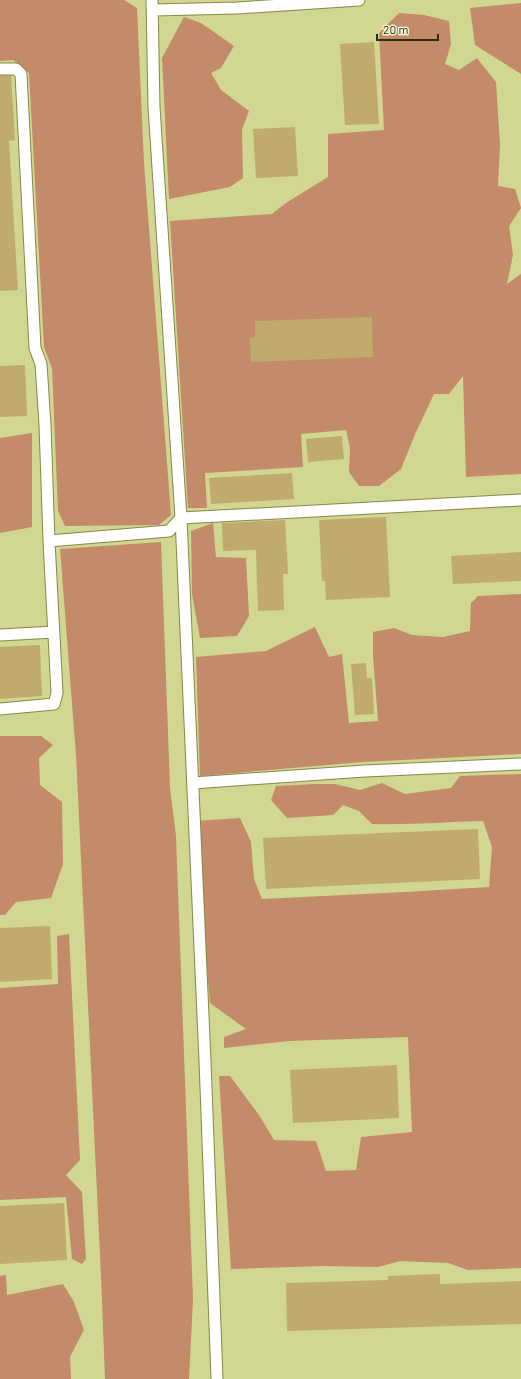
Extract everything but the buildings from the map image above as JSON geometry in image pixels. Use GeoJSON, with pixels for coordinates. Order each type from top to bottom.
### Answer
{"type":"FeatureCollection","features":[{"type":"Feature","properties":{"kind":"lane"},"geometry":{"type":"LineString","coordinates":[[217,1379],[205,1053],[181,518],[154,107],[152,5],[237,8],[359,0]]}},
{"type":"Feature","properties":{"kind":"lane"},"geometry":{"type":"LineString","coordinates":[[0,69],[16,69],[21,74],[35,348],[41,364],[45,425],[57,693],[54,704],[0,709]]}},
{"type":"Feature","properties":{"kind":"lane"},"geometry":{"type":"LineString","coordinates":[[49,541],[169,531],[181,518],[521,500]]}},
{"type":"Feature","properties":{"kind":"lane"},"geometry":{"type":"LineString","coordinates":[[0,635],[54,632]]}},
{"type":"Feature","properties":{"kind":"lane"},"geometry":{"type":"LineString","coordinates":[[193,783],[365,771],[521,764]]}},
{"type":"Feature","properties":{"kind":"shaded area"},"geometry":{"type":"Polygon","coordinates":[[[0,0],[124,0],[137,8],[144,163],[171,515],[159,525],[65,526],[58,511],[52,368],[44,347],[29,73],[13,60],[0,61],[0,0]]]}},
{"type":"Feature","properties":{"kind":"shaded area"},"geometry":{"type":"Polygon","coordinates":[[[521,3],[521,74],[475,45],[470,8],[521,3]]]}},
{"type":"Feature","properties":{"kind":"shaded area"},"geometry":{"type":"Polygon","coordinates":[[[399,13],[424,15],[449,21],[451,44],[445,64],[459,70],[477,58],[496,82],[500,144],[498,186],[515,189],[521,208],[509,226],[513,255],[507,284],[521,274],[521,474],[466,477],[463,376],[449,394],[434,394],[401,469],[379,486],[359,486],[349,472],[350,448],[346,430],[301,434],[303,467],[205,473],[207,508],[188,508],[170,221],[272,214],[286,203],[328,177],[328,134],[384,130],[379,33],[399,13]]]}},
{"type":"Feature","properties":{"kind":"shaded area"},"geometry":{"type":"Polygon","coordinates":[[[184,17],[201,23],[234,46],[221,68],[211,73],[221,90],[249,111],[242,130],[243,178],[230,187],[169,199],[162,58],[184,17]]]}},
{"type":"Feature","properties":{"kind":"shaded area"},"geometry":{"type":"Polygon","coordinates":[[[32,433],[32,527],[0,533],[0,438],[32,433]]]}},
{"type":"Feature","properties":{"kind":"shaded area"},"geometry":{"type":"Polygon","coordinates":[[[213,523],[216,557],[246,558],[249,616],[237,636],[200,638],[192,594],[191,531],[213,523]]]}},
{"type":"Feature","properties":{"kind":"shaded area"},"geometry":{"type":"Polygon","coordinates":[[[161,542],[170,788],[176,836],[193,1300],[189,1379],[105,1379],[76,755],[60,549],[161,542]]]}},
{"type":"Feature","properties":{"kind":"shaded area"},"geometry":{"type":"Polygon","coordinates":[[[521,594],[521,754],[363,762],[200,776],[196,657],[266,651],[315,627],[329,657],[342,654],[349,723],[378,721],[373,656],[373,632],[394,628],[412,635],[443,637],[470,631],[471,603],[478,596],[521,594]]]}},
{"type":"Feature","properties":{"kind":"shaded area"},"geometry":{"type":"Polygon","coordinates":[[[0,736],[41,736],[53,745],[39,758],[40,785],[62,802],[63,864],[51,898],[16,902],[5,915],[0,915],[0,736]]]}},
{"type":"Feature","properties":{"kind":"shaded area"},"geometry":{"type":"Polygon","coordinates":[[[521,774],[521,1268],[468,1270],[448,1263],[400,1261],[378,1267],[323,1266],[231,1269],[219,1076],[230,1076],[259,1115],[274,1140],[316,1141],[326,1171],[356,1170],[361,1137],[412,1132],[408,1037],[289,1041],[224,1048],[224,1037],[246,1029],[210,1003],[194,821],[240,818],[251,842],[254,879],[262,899],[489,887],[492,847],[483,821],[372,824],[359,811],[343,805],[333,815],[287,818],[271,800],[276,786],[335,784],[360,790],[382,783],[405,794],[451,788],[460,776],[521,774]]]}},
{"type":"Feature","properties":{"kind":"shaded area"},"geometry":{"type":"Polygon","coordinates":[[[69,934],[80,1160],[66,1175],[82,1192],[86,1259],[82,1264],[72,1259],[66,1197],[0,1200],[0,988],[58,984],[57,936],[69,934]]]}},
{"type":"Feature","properties":{"kind":"shaded area"},"geometry":{"type":"Polygon","coordinates":[[[6,1275],[7,1295],[63,1284],[74,1302],[84,1330],[70,1357],[71,1379],[0,1379],[0,1276],[6,1275]]]}}]}
